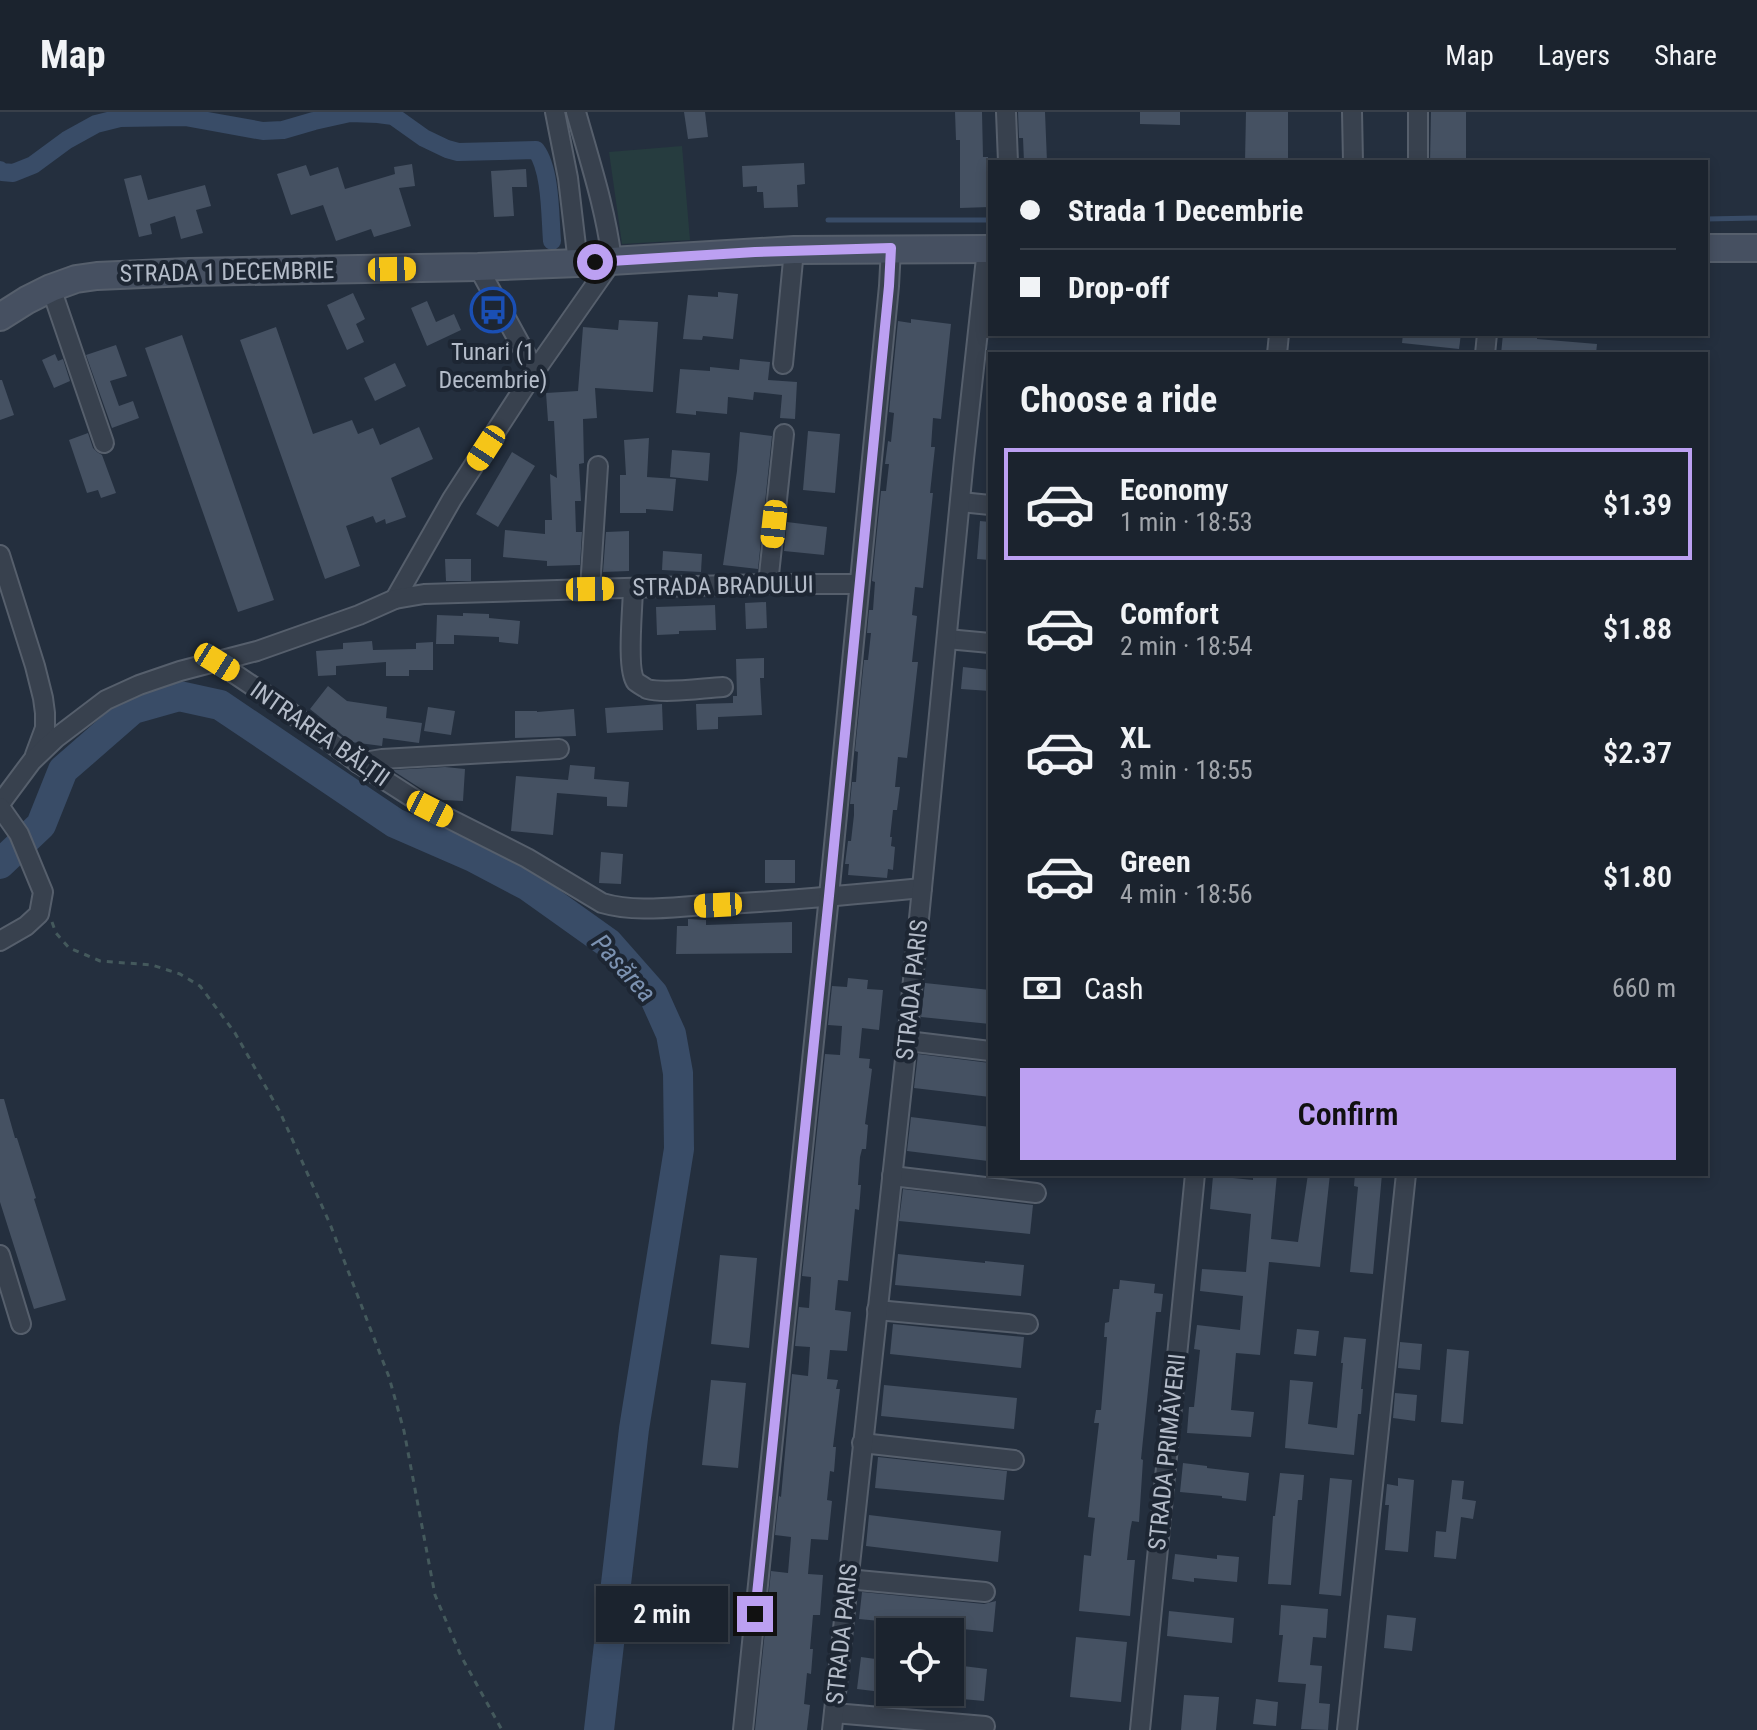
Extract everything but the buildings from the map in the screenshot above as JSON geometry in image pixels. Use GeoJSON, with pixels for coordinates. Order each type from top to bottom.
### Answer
{"type":"FeatureCollection","features":[{"type":"Feature","properties":{"kind":"main road"},"geometry":{"type":"LineString","coordinates":[[1708,248],[1757,248]]}},
{"type":"Feature","properties":{"kind":"main road","name":"STRADA 1 DECEMBRIE"},"geometry":{"type":"LineString","coordinates":[[0,317],[51,288],[76,279],[118,274],[478,267],[794,250],[988,249]]}},
{"type":"Feature","properties":{"kind":"street"},"geometry":{"type":"LineString","coordinates":[[555,112],[575,222],[578,263]]}},
{"type":"Feature","properties":{"kind":"street"},"geometry":{"type":"LineString","coordinates":[[395,599],[452,499],[535,371],[612,261],[600,192],[576,112]]}},
{"type":"Feature","properties":{"kind":"street"},"geometry":{"type":"LineString","coordinates":[[1006,112],[1008,160]]}},
{"type":"Feature","properties":{"kind":"street"},"geometry":{"type":"LineString","coordinates":[[1352,112],[1353,160]]}},
{"type":"Feature","properties":{"kind":"street"},"geometry":{"type":"LineString","coordinates":[[1418,112],[1418,160]]}},
{"type":"Feature","properties":{"kind":"street"},"geometry":{"type":"LineString","coordinates":[[743,1730],[829,896],[891,248]]}},
{"type":"Feature","properties":{"kind":"street","name":"STRADA PARIS"},"geometry":{"type":"LineString","coordinates":[[833,1721],[988,249]]}},
{"type":"Feature","properties":{"kind":"street"},"geometry":{"type":"LineString","coordinates":[[783,364],[794,250]]}},
{"type":"Feature","properties":{"kind":"street"},"geometry":{"type":"LineString","coordinates":[[478,267],[535,371]]}},
{"type":"Feature","properties":{"kind":"street"},"geometry":{"type":"LineString","coordinates":[[51,288],[104,443]]}},
{"type":"Feature","properties":{"kind":"street"},"geometry":{"type":"LineString","coordinates":[[768,584],[784,434]]}},
{"type":"Feature","properties":{"kind":"street"},"geometry":{"type":"LineString","coordinates":[[590,589],[598,466]]}},
{"type":"Feature","properties":{"kind":"street"},"geometry":{"type":"LineString","coordinates":[[961,502],[988,505]]}},
{"type":"Feature","properties":{"kind":"street"},"geometry":{"type":"LineString","coordinates":[[0,555],[35,666],[45,713],[45,728],[32,761],[0,806],[19,834],[43,892],[39,914],[26,926],[0,941]]}},
{"type":"Feature","properties":{"kind":"street","name":"STRADA BRADULUI"},"geometry":{"type":"LineString","coordinates":[[32,761],[56,738],[106,700],[139,685],[257,651],[395,599],[424,594],[859,584]]}},
{"type":"Feature","properties":{"kind":"street"},"geometry":{"type":"LineString","coordinates":[[633,588],[630,654],[636,682],[646,688],[668,690],[723,687]]}},
{"type":"Feature","properties":{"kind":"street"},"geometry":{"type":"LineString","coordinates":[[947,639],[988,643]]}},
{"type":"Feature","properties":{"kind":"street","name":"INTRAREA BĂLȚII"},"geometry":{"type":"LineString","coordinates":[[217,662],[358,763],[430,809],[527,858],[602,903],[639,909],[922,888]]}},
{"type":"Feature","properties":{"kind":"street"},"geometry":{"type":"LineString","coordinates":[[358,763],[559,749]]}},
{"type":"Feature","properties":{"kind":"street"},"geometry":{"type":"LineString","coordinates":[[907,1041],[988,1051]]}},
{"type":"Feature","properties":{"kind":"street"},"geometry":{"type":"LineString","coordinates":[[892,1176],[1036,1193]]}},
{"type":"Feature","properties":{"kind":"street","name":"STRADA PRIMĂVERII"},"geometry":{"type":"LineString","coordinates":[[1140,1730],[1195,1176]]}},
{"type":"Feature","properties":{"kind":"street"},"geometry":{"type":"LineString","coordinates":[[1347,1730],[1406,1176]]}},
{"type":"Feature","properties":{"kind":"street"},"geometry":{"type":"LineString","coordinates":[[0,1255],[21,1324]]}},
{"type":"Feature","properties":{"kind":"street"},"geometry":{"type":"LineString","coordinates":[[877,1310],[1028,1324]]}},
{"type":"Feature","properties":{"kind":"street"},"geometry":{"type":"LineString","coordinates":[[862,1443],[1014,1460]]}},
{"type":"Feature","properties":{"kind":"street"},"geometry":{"type":"LineString","coordinates":[[847,1579],[985,1592]]}},
{"type":"Feature","properties":{"kind":"street"},"geometry":{"type":"LineString","coordinates":[[833,1721],[985,1726]]}},
{"type":"Feature","properties":{"kind":"path"},"geometry":{"type":"LineString","coordinates":[[43,892],[56,933],[69,948],[100,961],[166,969],[200,986],[235,1033],[280,1112],[330,1224],[389,1377],[404,1431],[435,1595],[461,1656],[502,1730]]}},
{"type":"Feature","properties":{"kind":"green space"},"geometry":{"type":"Polygon","coordinates":[[[682,146],[690,240],[622,244],[609,152],[682,146]]]}},
{"type":"Feature","properties":{"kind":"waterway"},"geometry":{"type":"LineString","coordinates":[[0,170],[13,173],[33,165],[67,140],[96,124],[120,118],[185,117],[263,131],[283,130],[350,113],[378,114],[393,116],[424,138],[458,152],[536,150],[545,169],[552,241]]}},
{"type":"Feature","properties":{"kind":"waterway"},"geometry":{"type":"LineString","coordinates":[[1708,219],[1757,218]]}},
{"type":"Feature","properties":{"kind":"waterway"},"geometry":{"type":"LineString","coordinates":[[828,220],[988,220]]}},
{"type":"Feature","properties":{"kind":"waterway","name":"Pasărea"},"geometry":{"type":"LineString","coordinates":[[0,864],[41,825],[63,770],[133,709],[179,696],[220,705],[395,823],[473,857],[528,886],[608,943],[653,994],[671,1034],[678,1073],[679,1149],[634,1429],[599,1730]]}},
{"type":"Feature","properties":{"kind":"place","name":"Tunari (1 Decembrie)"},"geometry":{"type":"Point","coordinates":[493,310]}},
{"type":"Feature","properties":{"kind":"route"},"geometry":{"type":"LineString","coordinates":[[595,262],[755,252],[891,248],[829,896],[755,1614]]}}]}
